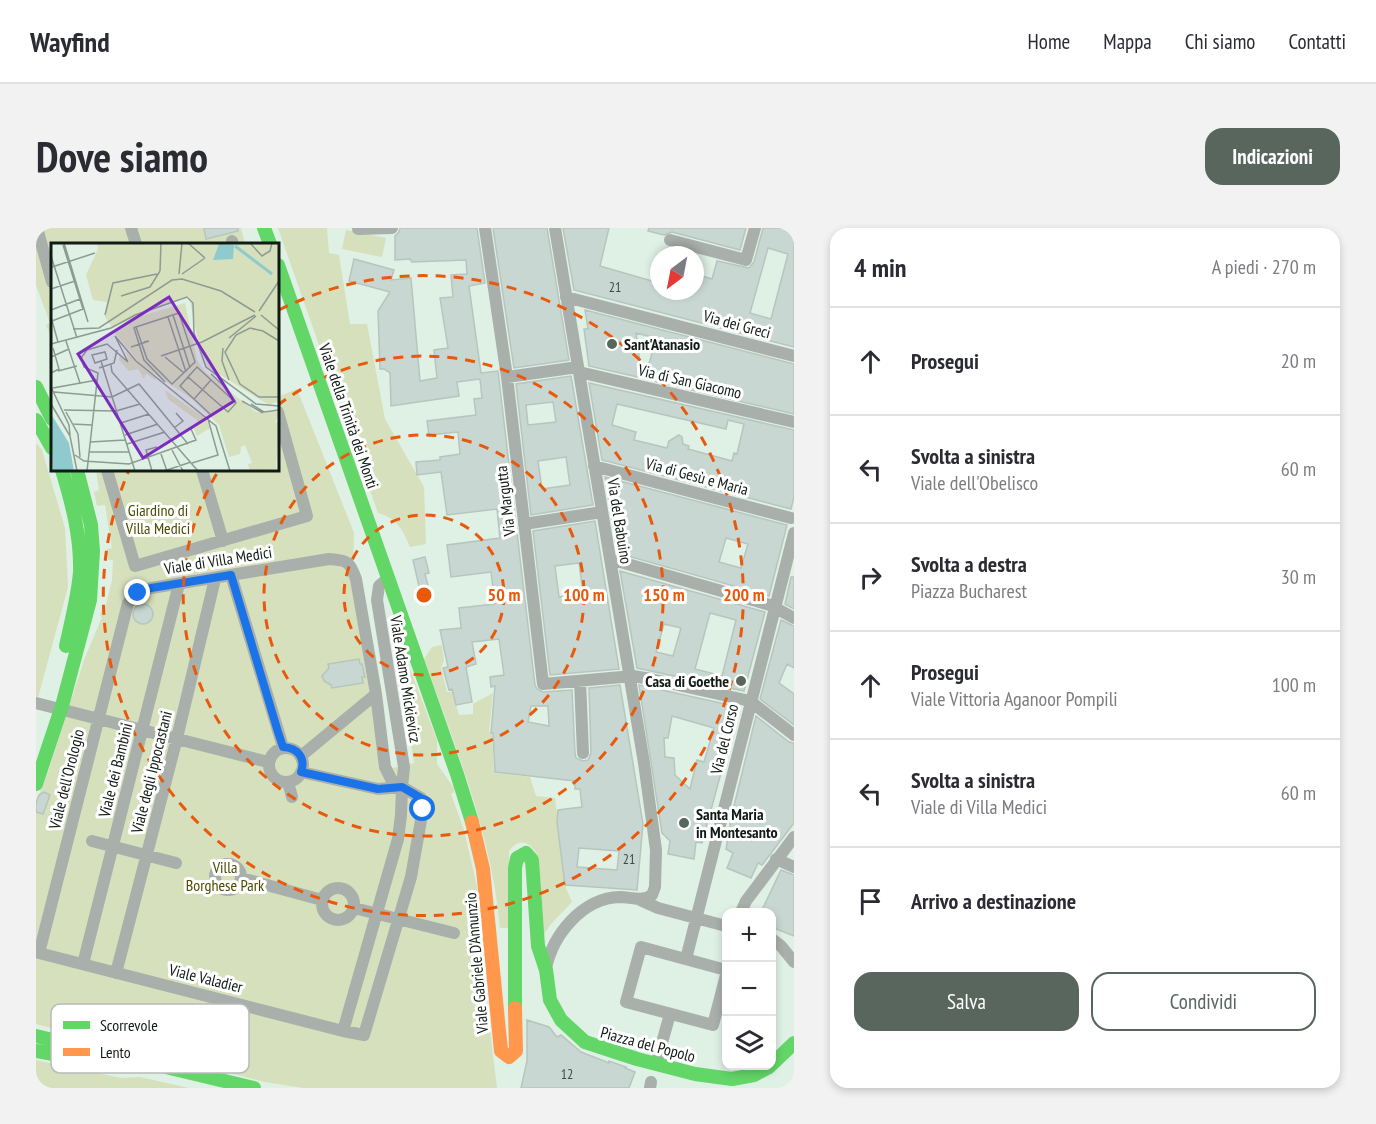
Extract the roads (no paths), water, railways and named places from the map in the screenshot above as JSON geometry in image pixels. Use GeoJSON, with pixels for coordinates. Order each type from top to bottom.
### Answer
{"type":"FeatureCollection","features":[{"type":"Feature","properties":{"kind":"street"},"geometry":{"type":"LineString","coordinates":[[37,228],[51,278]]}},
{"type":"Feature","properties":{"kind":"street"},"geometry":{"type":"LineString","coordinates":[[131,228],[136,243]]}},
{"type":"Feature","properties":{"kind":"street"},"geometry":{"type":"LineString","coordinates":[[264,228],[270,243]]}},
{"type":"Feature","properties":{"kind":"street"},"geometry":{"type":"LineString","coordinates":[[358,229],[392,228]]}},
{"type":"Feature","properties":{"kind":"street","name":"Via Margutta"},"geometry":{"type":"LineString","coordinates":[[485,228],[507,377],[543,684],[643,678],[750,701]]}},
{"type":"Feature","properties":{"kind":"street","name":"Via del Babuino"},"geometry":{"type":"LineString","coordinates":[[555,228],[630,677],[656,854],[654,890],[649,897],[638,899]]}},
{"type":"Feature","properties":{"kind":"street"},"geometry":{"type":"LineString","coordinates":[[670,240],[746,260],[755,228]]}},
{"type":"Feature","properties":{"kind":"street","name":"Viale della Trinità dei Monti"},"geometry":{"type":"LineString","coordinates":[[279,268],[387,579]]}},
{"type":"Feature","properties":{"kind":"street","name":"Via dei Greci"},"geometry":{"type":"LineString","coordinates":[[566,297],[794,356]]}},
{"type":"Feature","properties":{"kind":"street"},"geometry":{"type":"LineString","coordinates":[[507,377],[579,369]]}},
{"type":"Feature","properties":{"kind":"street","name":"Via di San Giacomo"},"geometry":{"type":"LineString","coordinates":[[579,369],[794,422]]}},
{"type":"Feature","properties":{"kind":"street"},"geometry":{"type":"LineString","coordinates":[[36,387],[51,417]]}},
{"type":"Feature","properties":{"kind":"street"},"geometry":{"type":"LineString","coordinates":[[107,471],[135,566],[307,516],[279,416]]}},
{"type":"Feature","properties":{"kind":"street"},"geometry":{"type":"LineString","coordinates":[[36,420],[51,446]]}},
{"type":"Feature","properties":{"kind":"street","name":"Via di Gesù e Maria"},"geometry":{"type":"LineString","coordinates":[[594,466],[791,518]]}},
{"type":"Feature","properties":{"kind":"street"},"geometry":{"type":"LineString","coordinates":[[36,752],[45,729],[78,586],[80,558],[78,533],[62,471]]}},
{"type":"Feature","properties":{"kind":"street"},"geometry":{"type":"LineString","coordinates":[[36,784],[55,732],[88,612],[93,584],[92,526],[77,471]]}},
{"type":"Feature","properties":{"kind":"street"},"geometry":{"type":"LineString","coordinates":[[202,471],[223,541]]}},
{"type":"Feature","properties":{"kind":"street"},"geometry":{"type":"LineString","coordinates":[[524,524],[602,512]]}},
{"type":"Feature","properties":{"kind":"street","name":"Via del Corso"},"geometry":{"type":"LineString","coordinates":[[697,918],[794,533]]}},
{"type":"Feature","properties":{"kind":"street","name":"Viale di Villa Medici"},"geometry":{"type":"LineString","coordinates":[[98,718],[128,603],[138,593],[151,588],[329,559],[342,559],[352,567],[376,694]]}},
{"type":"Feature","properties":{"kind":"street"},"geometry":{"type":"LineString","coordinates":[[610,560],[775,607],[794,618]]}},
{"type":"Feature","properties":{"kind":"street"},"geometry":{"type":"LineString","coordinates":[[231,575],[283,747]]}},
{"type":"Feature","properties":{"kind":"street","name":"Viale degli Ippocastani"},"geometry":{"type":"LineString","coordinates":[[116,973],[177,738],[215,579]]}},
{"type":"Feature","properties":{"kind":"street","name":"Viale Adamo Mickievicz"},"geometry":{"type":"LineString","coordinates":[[343,1031],[398,840],[401,814],[404,766],[377,600],[379,586],[387,579]]}},
{"type":"Feature","properties":{"kind":"street","name":"Viale Gabriele D'Annunzio"},"geometry":{"type":"LineString","coordinates":[[387,579],[459,782],[478,846],[486,893],[500,1048],[505,1056],[512,1056],[516,1051],[515,868],[516,860],[523,853],[528,854],[532,860],[538,946],[546,970]]}},
{"type":"Feature","properties":{"kind":"street","name":"Viale dei Bambini"},"geometry":{"type":"LineString","coordinates":[[83,964],[179,584]]}},
{"type":"Feature","properties":{"kind":"street"},"geometry":{"type":"LineString","coordinates":[[580,681],[583,753]]}},
{"type":"Feature","properties":{"kind":"street"},"geometry":{"type":"LineString","coordinates":[[301,756],[376,694]]}},
{"type":"Feature","properties":{"kind":"street"},"geometry":{"type":"LineString","coordinates":[[376,694],[385,767],[391,779],[418,795],[423,804],[411,877],[400,919]]}},
{"type":"Feature","properties":{"kind":"street"},"geometry":{"type":"LineString","coordinates":[[750,701],[794,735]]}},
{"type":"Feature","properties":{"kind":"street"},"geometry":{"type":"LineString","coordinates":[[36,703],[268,762]]}},
{"type":"Feature","properties":{"kind":"street","name":"Viale dell'Orologio"},"geometry":{"type":"LineString","coordinates":[[39,953],[98,718]]}},
{"type":"Feature","properties":{"kind":"street"},"geometry":{"type":"LineString","coordinates":[[283,747],[296,750],[301,756],[303,761],[301,772],[288,782],[275,779],[268,768],[271,755],[283,747]]}},
{"type":"Feature","properties":{"kind":"street"},"geometry":{"type":"LineString","coordinates":[[301,772],[378,789],[402,787]]}},
{"type":"Feature","properties":{"kind":"street"},"geometry":{"type":"LineString","coordinates":[[288,782],[292,797]]}},
{"type":"Feature","properties":{"kind":"street"},"geometry":{"type":"LineString","coordinates":[[743,908],[757,885],[794,837]]}},
{"type":"Feature","properties":{"kind":"street"},"geometry":{"type":"LineString","coordinates":[[92,841],[176,863]]}},
{"type":"Feature","properties":{"kind":"street"},"geometry":{"type":"LineString","coordinates":[[776,859],[794,867]]}},
{"type":"Feature","properties":{"kind":"street"},"geometry":{"type":"LineString","coordinates":[[241,878],[322,900]]}},
{"type":"Feature","properties":{"kind":"street"},"geometry":{"type":"LineString","coordinates":[[342,888],[354,898],[354,908],[349,917],[339,921],[334,920],[325,915],[322,900],[327,892],[342,888]]}},
{"type":"Feature","properties":{"kind":"street","name":"Piazza del Popolo"},"geometry":{"type":"LineString","coordinates":[[722,925],[658,908],[638,899],[621,897],[591,905],[580,912],[558,937],[549,955],[546,970],[550,1000],[561,1020],[585,1042],[695,1074],[732,1079],[746,1077],[776,1063],[794,1043]]}},
{"type":"Feature","properties":{"kind":"street"},"geometry":{"type":"LineString","coordinates":[[354,908],[454,933]]}},
{"type":"Feature","properties":{"kind":"street"},"geometry":{"type":"LineString","coordinates":[[686,959],[697,918]]}},
{"type":"Feature","properties":{"kind":"street","name":"Viale Valadier"},"geometry":{"type":"LineString","coordinates":[[249,1007],[364,1035],[400,919]]}},
{"type":"Feature","properties":{"kind":"street"},"geometry":{"type":"LineString","coordinates":[[776,942],[794,962]]}},
{"type":"Feature","properties":{"kind":"street"},"geometry":{"type":"LineString","coordinates":[[722,971],[641,947],[626,1002],[713,1025],[722,988]]}},
{"type":"Feature","properties":{"kind":"street","name":"Viale Valadier"},"geometry":{"type":"LineString","coordinates":[[39,953],[237,1004]]}},
{"type":"Feature","properties":{"kind":"street","name":"Piazza del Popolo"},"geometry":{"type":"LineString","coordinates":[[658,1057],[670,1014]]}},
{"type":"Feature","properties":{"kind":"street"},"geometry":{"type":"LineString","coordinates":[[36,1036],[51,1040]]}},
{"type":"Feature","properties":{"kind":"street"},"geometry":{"type":"LineString","coordinates":[[36,1051],[51,1054]]}},
{"type":"Feature","properties":{"kind":"street"},"geometry":{"type":"LineString","coordinates":[[135,1073],[202,1088]]}},
{"type":"Feature","properties":{"kind":"street"},"geometry":{"type":"LineString","coordinates":[[191,1073],[254,1088]]}},
{"type":"Feature","properties":{"kind":"place","name":"Sant'Atanasio"},"geometry":{"type":"Point","coordinates":[612,344]}},
{"type":"Feature","properties":{"kind":"place","name":"Casa di Goethe"},"geometry":{"type":"Point","coordinates":[741,681]}},
{"type":"Feature","properties":{"kind":"place","name":"Santa Maria in Montesanto"},"geometry":{"type":"Point","coordinates":[684,823]}},
{"type":"Feature","properties":{"kind":"park label","name":"Giardino di Villa Medici"},"geometry":{"type":"Point","coordinates":[158,519]}},
{"type":"Feature","properties":{"kind":"park label","name":"Villa Borghese Park"},"geometry":{"type":"Point","coordinates":[225,876]}}]}
